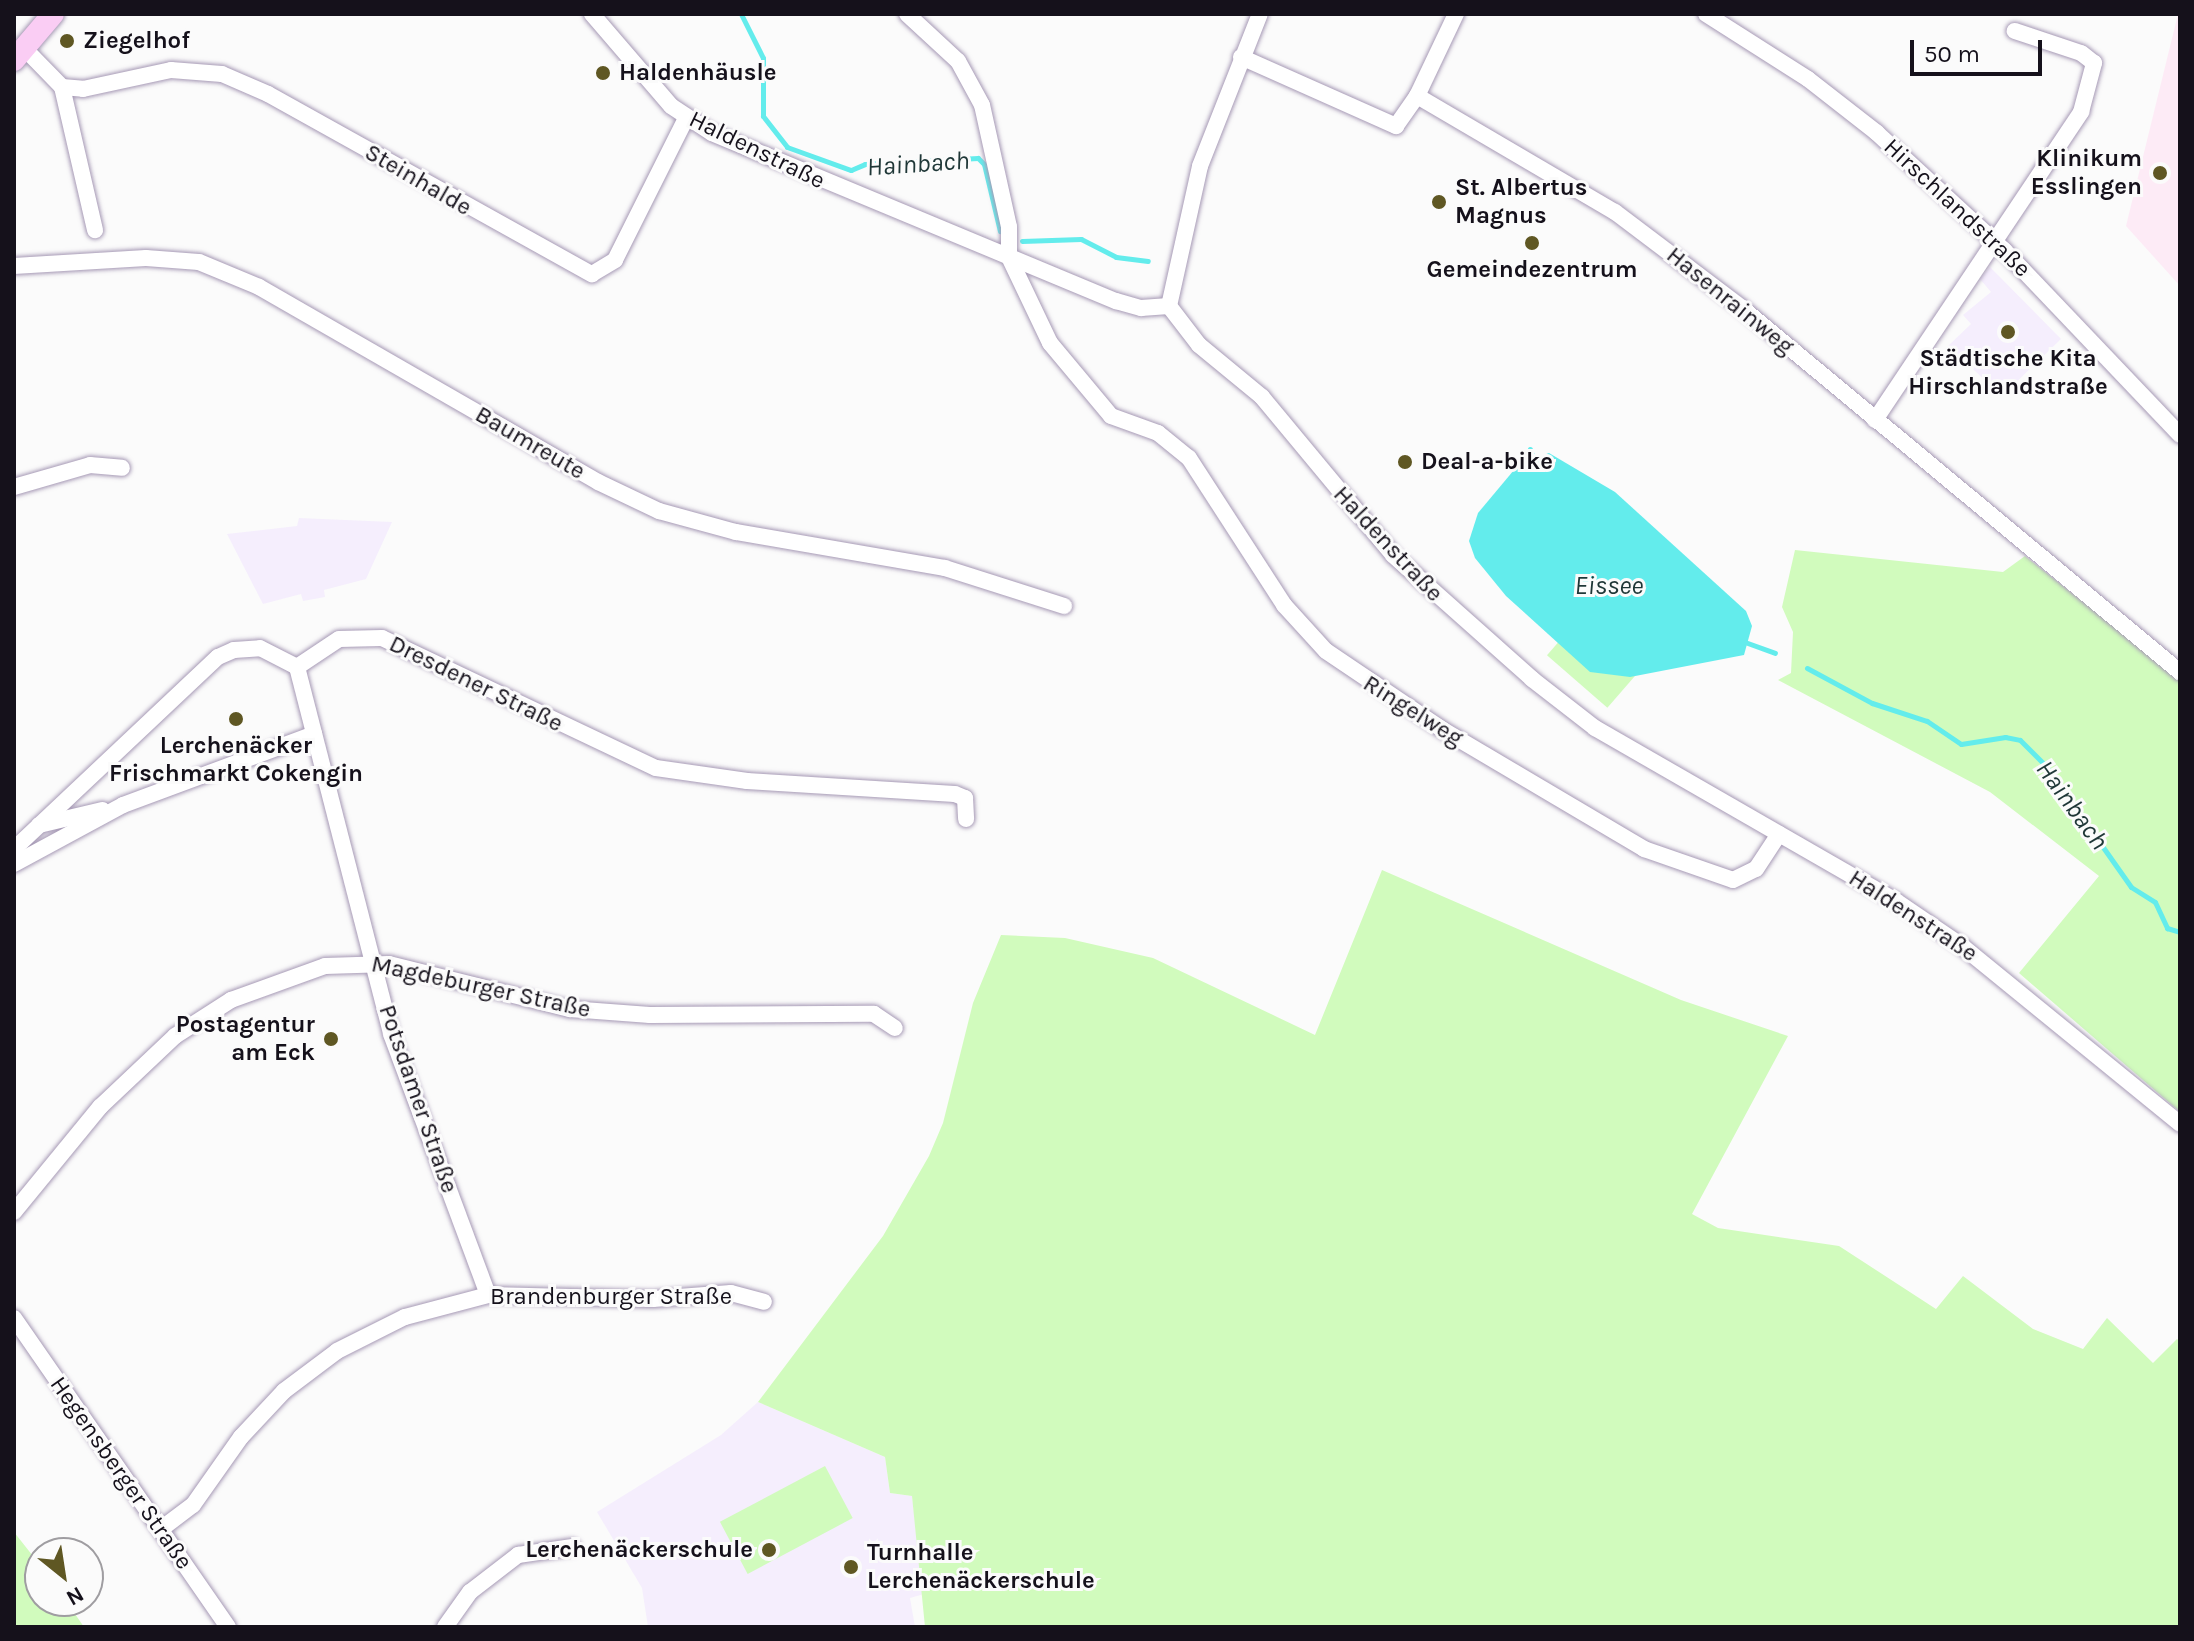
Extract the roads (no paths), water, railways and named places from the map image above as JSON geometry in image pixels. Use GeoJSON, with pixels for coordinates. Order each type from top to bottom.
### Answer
{"type":"FeatureCollection","features":[{"type":"Feature","properties":{"kind":"main road"},"geometry":{"type":"LineString","coordinates":[[19,54],[53,14]]}},
{"type":"Feature","properties":{"kind":"street","name":"Haldenstraße"},"geometry":{"type":"LineString","coordinates":[[592,14],[686,118],[773,162],[1116,301],[1141,308],[1169,306],[1199,345],[1262,397],[1393,555],[1498,651],[1595,728],[1896,901],[2012,982],[2180,1124]]}},
{"type":"Feature","properties":{"kind":"street"},"geometry":{"type":"LineString","coordinates":[[907,14],[958,61],[982,105],[1009,227],[1009,257]]}},
{"type":"Feature","properties":{"kind":"street"},"geometry":{"type":"LineString","coordinates":[[1169,306],[1192,191],[1260,14]]}},
{"type":"Feature","properties":{"kind":"street"},"geometry":{"type":"LineString","coordinates":[[1241,57],[1396,126],[1417,96],[1456,14]]}},
{"type":"Feature","properties":{"kind":"street","name":"Hirschlandstraße"},"geometry":{"type":"LineString","coordinates":[[1706,14],[1833,97],[1994,241],[2180,435]]}},
{"type":"Feature","properties":{"kind":"street"},"geometry":{"type":"LineString","coordinates":[[1875,420],[2081,112],[2094,67],[2081,53],[2015,31]]}},
{"type":"Feature","properties":{"kind":"street"},"geometry":{"type":"LineString","coordinates":[[19,54],[62,87],[95,230]]}},
{"type":"Feature","properties":{"kind":"street","name":"Steinhalde"},"geometry":{"type":"LineString","coordinates":[[62,87],[83,89],[171,70],[222,74],[268,94],[592,274],[615,260],[686,118]]}},
{"type":"Feature","properties":{"kind":"street","name":"Hasenrainweg"},"geometry":{"type":"LineString","coordinates":[[1417,96],[1645,232],[2180,672]]}},
{"type":"Feature","properties":{"kind":"street","name":"Ringelweg"},"geometry":{"type":"LineString","coordinates":[[1009,257],[1050,343],[1111,416],[1158,433],[1189,458],[1284,605],[1326,651],[1454,737],[1624,840],[1724,878],[1750,875],[1779,834]]}},
{"type":"Feature","properties":{"kind":"street","name":"Baumreute"},"geometry":{"type":"LineString","coordinates":[[14,266],[146,258],[210,266],[259,287],[598,482],[659,511],[736,532],[945,568],[1064,606]]}},
{"type":"Feature","properties":{"kind":"street"},"geometry":{"type":"LineString","coordinates":[[14,487],[90,465],[122,468]]}},
{"type":"Feature","properties":{"kind":"street","name":"Dresdener Straße"},"geometry":{"type":"LineString","coordinates":[[297,667],[339,639],[382,638],[656,768],[747,781],[955,794],[965,798],[966,819]]}},
{"type":"Feature","properties":{"kind":"street"},"geometry":{"type":"LineString","coordinates":[[14,849],[218,657],[234,650],[260,648],[297,667]]}},
{"type":"Feature","properties":{"kind":"street","name":"Potsdamer Straße"},"geometry":{"type":"LineString","coordinates":[[297,667],[405,1077],[480,1263],[488,1295]]}},
{"type":"Feature","properties":{"kind":"street"},"geometry":{"type":"LineString","coordinates":[[37,826],[123,805],[314,734]]}},
{"type":"Feature","properties":{"kind":"street"},"geometry":{"type":"LineString","coordinates":[[14,864],[123,805]]}},
{"type":"Feature","properties":{"kind":"street","name":"Magdeburger Straße"},"geometry":{"type":"LineString","coordinates":[[14,1212],[120,1086],[201,1017],[298,973],[373,962],[570,1009],[663,1015],[874,1014],[895,1028]]}},
{"type":"Feature","properties":{"kind":"street","name":"Brandenburger Straße"},"geometry":{"type":"LineString","coordinates":[[161,1529],[193,1505],[262,1412],[319,1362],[405,1317],[488,1295],[653,1299],[731,1293],[764,1302]]}},
{"type":"Feature","properties":{"kind":"street","name":"Hegensberger Straße"},"geometry":{"type":"LineString","coordinates":[[14,1318],[228,1627]]}},
{"type":"Feature","properties":{"kind":"street"},"geometry":{"type":"LineString","coordinates":[[445,1627],[470,1592],[518,1555],[572,1547]]}},
{"type":"Feature","properties":{"kind":"water","name":"Eissee"},"geometry":{"type":"Polygon","coordinates":[[[1549,453],[1615,492],[1746,611],[1752,626],[1744,655],[1630,677],[1590,672],[1506,596],[1475,558],[1469,541],[1478,513],[1519,464],[1549,453]]]}},
{"type":"Feature","properties":{"kind":"waterway","name":"Hainbach"},"geometry":{"type":"LineString","coordinates":[[741,14],[763,58],[763,116],[787,147],[851,170],[865,164],[978,158],[984,164],[1000,231]]}},
{"type":"Feature","properties":{"kind":"waterway","name":"Hainbach"},"geometry":{"type":"LineString","coordinates":[[1022,241],[1081,239],[1116,257],[1148,261]]}},
{"type":"Feature","properties":{"kind":"waterway","name":"Hainbach"},"geometry":{"type":"LineString","coordinates":[[1530,449],[1535,465]]}},
{"type":"Feature","properties":{"kind":"waterway","name":"Hainbach"},"geometry":{"type":"LineString","coordinates":[[1742,641],[1775,653]]}},
{"type":"Feature","properties":{"kind":"waterway","name":"Hainbach"},"geometry":{"type":"LineString","coordinates":[[1807,668],[1872,703],[1927,721],[1961,744],[2005,737],[2020,740],[2045,765],[2131,887],[2155,902],[2167,928],[2180,932]]}},
{"type":"Feature","properties":{"kind":"place","name":"Ziegelhof"},"geometry":{"type":"Point","coordinates":[67,41]}},
{"type":"Feature","properties":{"kind":"place","name":"Haldenhäusle"},"geometry":{"type":"Point","coordinates":[603,73]}},
{"type":"Feature","properties":{"kind":"place","name":"Klinikum Esslingen"},"geometry":{"type":"Point","coordinates":[2160,173]}},
{"type":"Feature","properties":{"kind":"place","name":"St. Albertus Magnus"},"geometry":{"type":"Point","coordinates":[1439,202]}},
{"type":"Feature","properties":{"kind":"place","name":"Gemeindezentrum"},"geometry":{"type":"Point","coordinates":[1532,243]}},
{"type":"Feature","properties":{"kind":"place","name":"Städtische Kita Hirschlandstraße"},"geometry":{"type":"Point","coordinates":[2008,332]}},
{"type":"Feature","properties":{"kind":"place","name":"Deal-a-bike"},"geometry":{"type":"Point","coordinates":[1405,462]}},
{"type":"Feature","properties":{"kind":"place","name":"Lerchenäcker Frischmarkt Cokengin"},"geometry":{"type":"Point","coordinates":[236,719]}},
{"type":"Feature","properties":{"kind":"place","name":"Postagentur am Eck"},"geometry":{"type":"Point","coordinates":[331,1039]}},
{"type":"Feature","properties":{"kind":"place","name":"Lerchenäckerschule"},"geometry":{"type":"Point","coordinates":[769,1550]}},
{"type":"Feature","properties":{"kind":"place","name":"Turnhalle Lerchenäckerschule"},"geometry":{"type":"Point","coordinates":[851,1567]}}]}
